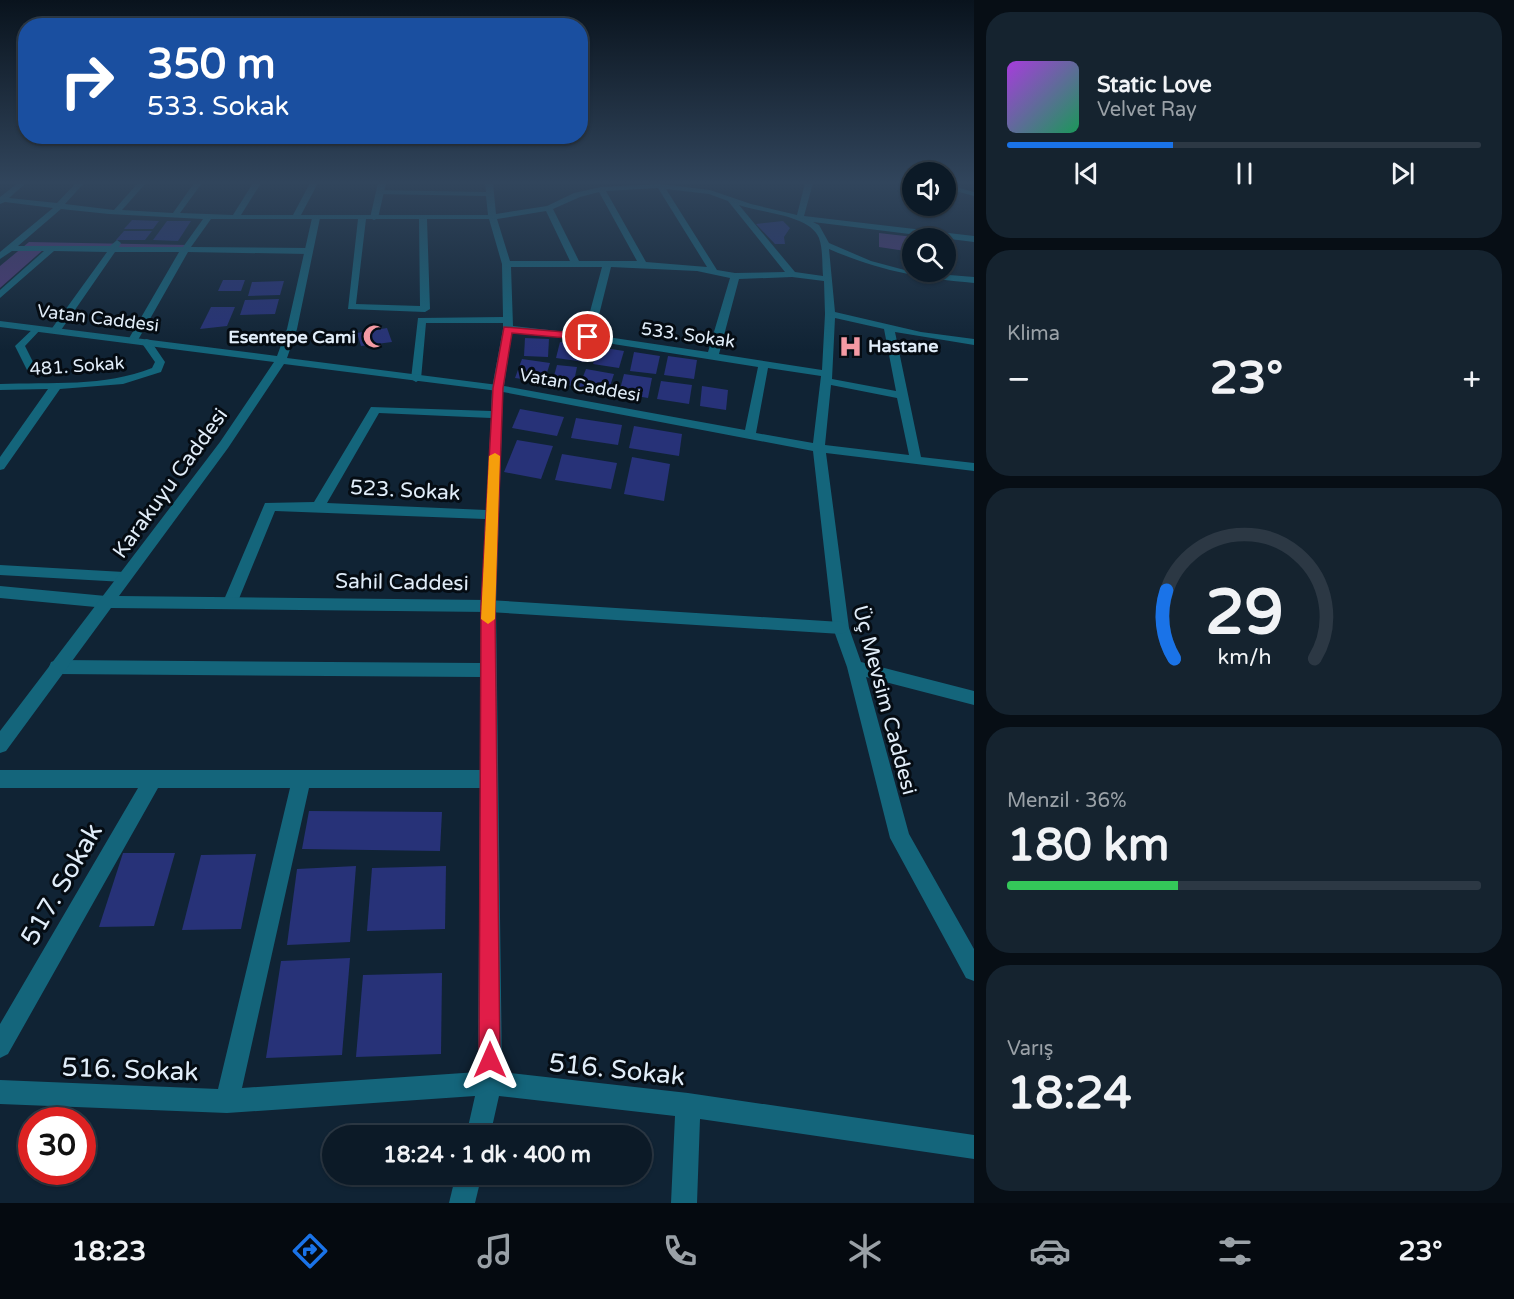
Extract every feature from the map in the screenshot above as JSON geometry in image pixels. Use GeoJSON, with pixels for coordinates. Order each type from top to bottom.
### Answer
{"type":"FeatureCollection","features":[{"type":"Feature","properties":{"kind":"street"},"geometry":{"type":"LineString","coordinates":[[133,340],[193,239]]}},
{"type":"Feature","properties":{"kind":"street","name":"Karakuyu Caddesi"},"geometry":{"type":"LineString","coordinates":[[0,745],[224,445],[281,360],[292,329],[312,239]]}},
{"type":"Feature","properties":{"kind":"street"},"geometry":{"type":"LineString","coordinates":[[359,239],[351,307],[425,309],[423,239]]}},
{"type":"Feature","properties":{"kind":"street"},"geometry":{"type":"LineString","coordinates":[[480,1125],[490,1083],[488,606],[490,514],[498,388],[508,325],[506,264],[499,239]]}},
{"type":"Feature","properties":{"kind":"street"},"geometry":{"type":"LineString","coordinates":[[564,239],[575,263]]}},
{"type":"Feature","properties":{"kind":"street"},"geometry":{"type":"LineString","coordinates":[[629,239],[643,264]]}},
{"type":"Feature","properties":{"kind":"street"},"geometry":{"type":"LineString","coordinates":[[694,239],[715,273]]}},
{"type":"Feature","properties":{"kind":"street"},"geometry":{"type":"LineString","coordinates":[[763,239],[792,274]]}},
{"type":"Feature","properties":{"kind":"street"},"geometry":{"type":"LineString","coordinates":[[824,239],[824,244],[868,262],[920,275],[974,280]]}},
{"type":"Feature","properties":{"kind":"street"},"geometry":{"type":"LineString","coordinates":[[0,256],[17,241],[309,251]]}},
{"type":"Feature","properties":{"kind":"street","name":"Üç Mevsim Caddesi"},"geometry":{"type":"LineString","coordinates":[[824,244],[830,314],[827,377],[819,448],[840,628],[855,667],[900,838],[974,970]]}},
{"type":"Feature","properties":{"kind":"street"},"geometry":{"type":"LineString","coordinates":[[9,248],[116,246]]}},
{"type":"Feature","properties":{"kind":"street"},"geometry":{"type":"LineString","coordinates":[[55,331],[116,246]]}},
{"type":"Feature","properties":{"kind":"street"},"geometry":{"type":"LineString","coordinates":[[0,296],[51,249]]}},
{"type":"Feature","properties":{"kind":"street"},"geometry":{"type":"LineString","coordinates":[[506,264],[575,263],[607,266],[643,264],[697,268],[735,276],[792,274],[828,279]]}},
{"type":"Feature","properties":{"kind":"street"},"geometry":{"type":"LineString","coordinates":[[588,337],[607,266]]}},
{"type":"Feature","properties":{"kind":"street"},"geometry":{"type":"LineString","coordinates":[[713,355],[735,276]]}},
{"type":"Feature","properties":{"kind":"street"},"geometry":{"type":"LineString","coordinates":[[830,314],[889,329],[974,342]]}},
{"type":"Feature","properties":{"kind":"street","name":"533. Sokak"},"geometry":{"type":"LineString","coordinates":[[416,379],[421,320],[508,325],[713,355],[764,363],[902,395]]}},
{"type":"Feature","properties":{"kind":"street","name":"Vatan Caddesi"},"geometry":{"type":"LineString","coordinates":[[0,324],[498,388],[819,448],[974,467]]}},
{"type":"Feature","properties":{"kind":"street"},"geometry":{"type":"LineString","coordinates":[[32,370],[20,346],[36,329]]}},
{"type":"Feature","properties":{"kind":"street"},"geometry":{"type":"LineString","coordinates":[[889,329],[916,460]]}},
{"type":"Feature","properties":{"kind":"street","name":"481. Sokak"},"geometry":{"type":"LineString","coordinates":[[0,387],[106,382],[145,376],[157,370],[160,362],[146,342]]}},
{"type":"Feature","properties":{"kind":"street"},"geometry":{"type":"LineString","coordinates":[[750,434],[764,363]]}},
{"type":"Feature","properties":{"kind":"street"},"geometry":{"type":"LineString","coordinates":[[0,466],[57,385]]}},
{"type":"Feature","properties":{"kind":"street"},"geometry":{"type":"LineString","coordinates":[[318,507],[375,409],[498,415]]}},
{"type":"Feature","properties":{"kind":"street","name":"523. Sokak"},"geometry":{"type":"LineString","coordinates":[[231,602],[270,506],[490,514]]}},
{"type":"Feature","properties":{"kind":"street"},"geometry":{"type":"LineString","coordinates":[[0,570],[124,577]]}},
{"type":"Feature","properties":{"kind":"street","name":"Sahil Caddesi"},"geometry":{"type":"LineString","coordinates":[[0,592],[106,602],[488,606],[840,628]]}},
{"type":"Feature","properties":{"kind":"street"},"geometry":{"type":"LineString","coordinates":[[855,667],[974,699]]}},
{"type":"Feature","properties":{"kind":"street"},"geometry":{"type":"LineString","coordinates":[[57,668],[488,670]]}},
{"type":"Feature","properties":{"kind":"street"},"geometry":{"type":"LineString","coordinates":[[0,779],[488,779]]}},
{"type":"Feature","properties":{"kind":"street","name":"517. Sokak"},"geometry":{"type":"LineString","coordinates":[[0,1046],[152,780]]}},
{"type":"Feature","properties":{"kind":"street"},"geometry":{"type":"LineString","coordinates":[[227,1101],[301,780]]}},
{"type":"Feature","properties":{"kind":"street","name":"516. Sokak"},"geometry":{"type":"LineString","coordinates":[[0,1092],[227,1101],[490,1083],[688,1105],[974,1147]]}},
{"type":"Feature","properties":{"kind":"street"},"geometry":{"type":"LineString","coordinates":[[684,1203],[688,1105]]}},
{"type":"Feature","properties":{"kind":"street"},"geometry":{"type":"LineString","coordinates":[[462,1203],[466,1185]]}},
{"type":"Feature","properties":{"kind":"shaded area"},"geometry":{"type":"Polygon","coordinates":[[[879,239],[902,239],[902,250],[879,247],[879,239]]]}},
{"type":"Feature","properties":{"kind":"shaded area"},"geometry":{"type":"Polygon","coordinates":[[[29,242],[189,245],[185,250],[44,249],[0,288],[0,266],[29,242]]]}},
{"type":"Feature","properties":{"kind":"building"},"geometry":{"type":"Polygon","coordinates":[[[117,239],[146,239],[145,240],[117,239]]]}},
{"type":"Feature","properties":{"kind":"building"},"geometry":{"type":"Polygon","coordinates":[[[154,239],[179,239],[178,241],[154,239]]]}},
{"type":"Feature","properties":{"kind":"building"},"geometry":{"type":"Polygon","coordinates":[[[770,239],[784,239],[785,244],[775,244],[770,239]]]}},
{"type":"Feature","properties":{"kind":"building"},"geometry":{"type":"Polygon","coordinates":[[[223,280],[245,280],[241,291],[218,291],[223,280]]]}},
{"type":"Feature","properties":{"kind":"building"},"geometry":{"type":"Polygon","coordinates":[[[284,281],[280,295],[248,296],[252,282],[284,281]]]}},
{"type":"Feature","properties":{"kind":"building"},"geometry":{"type":"Polygon","coordinates":[[[279,299],[275,314],[240,315],[245,300],[279,299]]]}},
{"type":"Feature","properties":{"kind":"building"},"geometry":{"type":"Polygon","coordinates":[[[211,307],[235,307],[227,326],[200,329],[211,307]]]}},
{"type":"Feature","properties":{"kind":"building","name":"Esentepe Cami"},"geometry":{"type":"Polygon","coordinates":[[[387,328],[392,342],[361,346],[357,333],[387,328]]]}},
{"type":"Feature","properties":{"kind":"building"},"geometry":{"type":"Polygon","coordinates":[[[525,338],[549,339],[548,357],[524,356],[525,338]]]}},
{"type":"Feature","properties":{"kind":"building"},"geometry":{"type":"Polygon","coordinates":[[[560,342],[589,345],[585,362],[556,358],[560,342]]]}},
{"type":"Feature","properties":{"kind":"building"},"geometry":{"type":"Polygon","coordinates":[[[599,347],[624,351],[619,368],[593,364],[599,347]]]}},
{"type":"Feature","properties":{"kind":"building"},"geometry":{"type":"Polygon","coordinates":[[[634,352],[660,356],[656,374],[630,371],[634,352]]]}},
{"type":"Feature","properties":{"kind":"building"},"geometry":{"type":"Polygon","coordinates":[[[668,356],[697,360],[694,379],[664,375],[668,356]]]}},
{"type":"Feature","properties":{"kind":"building"},"geometry":{"type":"Polygon","coordinates":[[[522,359],[550,363],[544,382],[515,378],[522,359]]]}},
{"type":"Feature","properties":{"kind":"building"},"geometry":{"type":"Polygon","coordinates":[[[557,365],[577,367],[573,386],[552,383],[557,365]]]}},
{"type":"Feature","properties":{"kind":"building"},"geometry":{"type":"Polygon","coordinates":[[[586,369],[614,374],[608,392],[579,387],[586,369]]]}},
{"type":"Feature","properties":{"kind":"building"},"geometry":{"type":"Polygon","coordinates":[[[624,374],[652,378],[648,398],[619,393],[624,374]]]}},
{"type":"Feature","properties":{"kind":"building"},"geometry":{"type":"Polygon","coordinates":[[[661,381],[692,385],[689,404],[657,399],[661,381]]]}},
{"type":"Feature","properties":{"kind":"building"},"geometry":{"type":"Polygon","coordinates":[[[702,386],[728,390],[726,410],[700,406],[702,386]]]}},
{"type":"Feature","properties":{"kind":"building"},"geometry":{"type":"Polygon","coordinates":[[[520,409],[564,417],[557,436],[512,428],[520,409]]]}},
{"type":"Feature","properties":{"kind":"building"},"geometry":{"type":"Polygon","coordinates":[[[576,418],[622,425],[618,445],[571,438],[576,418]]]}},
{"type":"Feature","properties":{"kind":"building"},"geometry":{"type":"Polygon","coordinates":[[[634,426],[682,434],[679,456],[629,448],[634,426]]]}},
{"type":"Feature","properties":{"kind":"building"},"geometry":{"type":"Polygon","coordinates":[[[517,440],[553,446],[541,479],[504,472],[517,440]]]}},
{"type":"Feature","properties":{"kind":"building"},"geometry":{"type":"Polygon","coordinates":[[[562,454],[617,463],[611,489],[555,480],[562,454]]]}},
{"type":"Feature","properties":{"kind":"building"},"geometry":{"type":"Polygon","coordinates":[[[632,457],[670,464],[664,501],[624,494],[632,457]]]}},
{"type":"Feature","properties":{"kind":"building"},"geometry":{"type":"Polygon","coordinates":[[[309,811],[442,812],[440,851],[302,849],[309,811]]]}},
{"type":"Feature","properties":{"kind":"building"},"geometry":{"type":"Polygon","coordinates":[[[123,853],[175,853],[154,926],[99,927],[123,853]]]}},
{"type":"Feature","properties":{"kind":"building"},"geometry":{"type":"Polygon","coordinates":[[[256,854],[241,929],[182,930],[201,855],[256,854]]]}},
{"type":"Feature","properties":{"kind":"building"},"geometry":{"type":"Polygon","coordinates":[[[356,866],[350,942],[287,945],[297,869],[356,866]]]}},
{"type":"Feature","properties":{"kind":"building"},"geometry":{"type":"Polygon","coordinates":[[[446,866],[445,929],[367,931],[372,868],[446,866]]]}},
{"type":"Feature","properties":{"kind":"building"},"geometry":{"type":"Polygon","coordinates":[[[350,958],[342,1055],[266,1058],[281,961],[350,958]]]}},
{"type":"Feature","properties":{"kind":"building"},"geometry":{"type":"Polygon","coordinates":[[[442,973],[441,1054],[356,1057],[363,975],[442,973]]]}},
{"type":"Feature","properties":{"kind":"slow traffic"},"geometry":{"type":"LineString","coordinates":[[488,619],[490,514],[495,456]]}},
{"type":"Feature","properties":{"kind":"place","name":"Esentepe Cami"},"geometry":{"type":"Point","coordinates":[374,337]}},
{"type":"Feature","properties":{"kind":"place","name":"Hastane"},"geometry":{"type":"Point","coordinates":[850,346]}},
{"type":"Feature","properties":{"kind":"route"},"geometry":{"type":"LineString","coordinates":[[490,1060],[488,606],[490,514],[498,388],[508,329],[588,337]]}}]}
